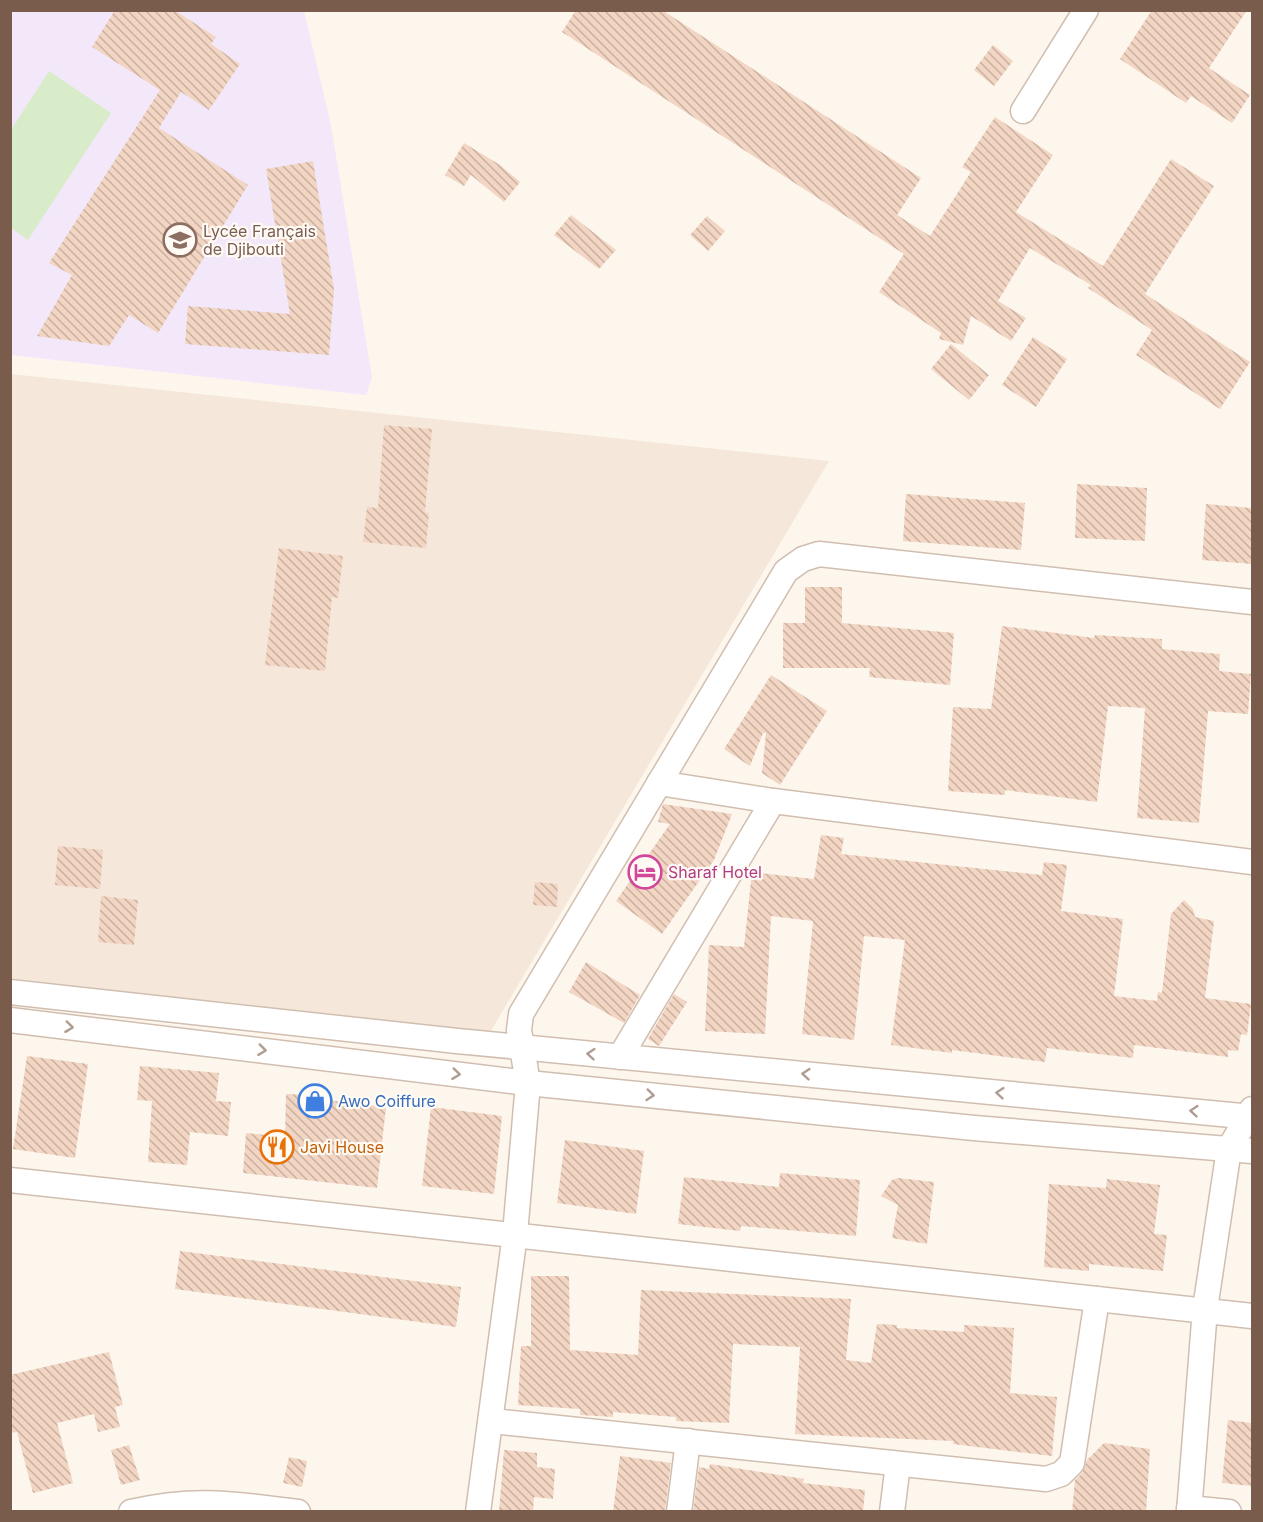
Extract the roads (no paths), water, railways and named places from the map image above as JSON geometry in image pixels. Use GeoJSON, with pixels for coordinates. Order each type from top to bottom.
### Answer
{"type":"FeatureCollection","features":[{"type":"Feature","properties":{"kind":"street"},"geometry":{"type":"LineString","coordinates":[[1023,111],[1086,10]]}},
{"type":"Feature","properties":{"kind":"street"},"geometry":{"type":"LineString","coordinates":[[478,1512],[515,1234],[528,1083],[520,1047],[521,1014],[786,571],[819,555],[1252,602]]}},
{"type":"Feature","properties":{"kind":"street"},"geometry":{"type":"LineString","coordinates":[[659,783],[773,801],[1252,862]]}},
{"type":"Feature","properties":{"kind":"street"},"geometry":{"type":"LineString","coordinates":[[620,1057],[773,801]]}},
{"type":"Feature","properties":{"kind":"street"},"geometry":{"type":"LineString","coordinates":[[10,992],[620,1057],[1251,1114],[1205,1310],[1189,1510],[1229,1512]]}},
{"type":"Feature","properties":{"kind":"street"},"geometry":{"type":"LineString","coordinates":[[10,1020],[528,1083],[974,1128],[1241,1150]]}},
{"type":"Feature","properties":{"kind":"street"},"geometry":{"type":"LineString","coordinates":[[10,1180],[1252,1316]]}},
{"type":"Feature","properties":{"kind":"street"},"geometry":{"type":"LineString","coordinates":[[492,1420],[1046,1479],[1061,1474],[1072,1463],[1097,1299]]}},
{"type":"Feature","properties":{"kind":"street"},"geometry":{"type":"LineString","coordinates":[[679,1512],[688,1442]]}},
{"type":"Feature","properties":{"kind":"street"},"geometry":{"type":"LineString","coordinates":[[892,1512],[898,1464]]}},
{"type":"Feature","properties":{"kind":"street"},"geometry":{"type":"LineString","coordinates":[[131,1512],[215,1501],[298,1512]]}},
{"type":"Feature","properties":{"kind":"place","name":"Lycée Français de Djibouti"},"geometry":{"type":"Point","coordinates":[180,240]}},
{"type":"Feature","properties":{"kind":"place","name":"Sharaf Hotel"},"geometry":{"type":"Point","coordinates":[645,872]}},
{"type":"Feature","properties":{"kind":"place","name":"Awo Coiffure"},"geometry":{"type":"Point","coordinates":[315,1101]}},
{"type":"Feature","properties":{"kind":"place","name":"Javi House"},"geometry":{"type":"Point","coordinates":[277,1147]}}]}
